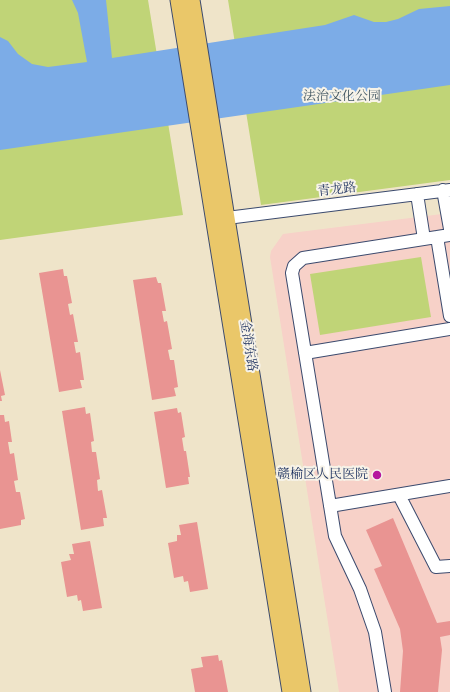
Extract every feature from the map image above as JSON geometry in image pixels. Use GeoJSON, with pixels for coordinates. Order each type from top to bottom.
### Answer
{"type":"FeatureCollection","features":[{"type":"Feature","properties":{"kind":"main road","name":"金海东路"},"geometry":{"type":"LineString","coordinates":[[178,0],[188,22],[208,142],[290,692]]}},
{"type":"Feature","properties":{"kind":"main road","name":"金海东路"},"geometry":{"type":"LineString","coordinates":[[188,22],[192,0]]}},
{"type":"Feature","properties":{"kind":"main road","name":"金海东路"},"geometry":{"type":"LineString","coordinates":[[208,142],[227,218],[303,692]]}},
{"type":"Feature","properties":{"kind":"street","name":"青龙路"},"geometry":{"type":"LineString","coordinates":[[227,218],[447,190]]}},
{"type":"Feature","properties":{"kind":"street"},"geometry":{"type":"LineString","coordinates":[[447,190],[450,229]]}},
{"type":"Feature","properties":{"kind":"street"},"geometry":{"type":"LineString","coordinates":[[417,194],[424,239]]}},
{"type":"Feature","properties":{"kind":"street"},"geometry":{"type":"LineString","coordinates":[[385,692],[375,632],[360,589],[335,536],[292,272],[298,260],[303,258],[450,235]]}},
{"type":"Feature","properties":{"kind":"street"},"geometry":{"type":"LineString","coordinates":[[437,237],[450,316]]}},
{"type":"Feature","properties":{"kind":"street"},"geometry":{"type":"LineString","coordinates":[[305,353],[450,329]]}},
{"type":"Feature","properties":{"kind":"street"},"geometry":{"type":"LineString","coordinates":[[330,506],[450,486]]}},
{"type":"Feature","properties":{"kind":"street"},"geometry":{"type":"LineString","coordinates":[[399,495],[436,567],[450,566]]}},
{"type":"Feature","properties":{"kind":"shaded area","name":"赣榆区人民医院"},"geometry":{"type":"Polygon","coordinates":[[[450,213],[450,692],[339,692],[270,257],[271,251],[283,234],[450,213]]]}},
{"type":"Feature","properties":{"kind":"green space"},"geometry":{"type":"Polygon","coordinates":[[[0,0],[148,0],[183,215],[0,240],[0,0]]]}},
{"type":"Feature","properties":{"kind":"green space","name":"法治文化公园"},"geometry":{"type":"Polygon","coordinates":[[[228,0],[450,0],[450,180],[261,205],[228,0]]]}},
{"type":"Feature","properties":{"kind":"green space"},"geometry":{"type":"Polygon","coordinates":[[[421,257],[431,317],[320,335],[310,274],[421,257]]]}},
{"type":"Feature","properties":{"kind":"water"},"geometry":{"type":"Polygon","coordinates":[[[72,0],[106,0],[112,58],[325,25],[354,15],[374,22],[386,22],[398,19],[419,9],[450,6],[450,85],[0,150],[0,37],[8,41],[18,54],[32,64],[48,67],[87,62],[78,13],[72,0]]]}},
{"type":"Feature","properties":{"kind":"building"},"geometry":{"type":"Polygon","coordinates":[[[63,269],[64,276],[67,276],[72,303],[68,304],[70,315],[73,314],[78,342],[74,342],[76,353],[80,352],[84,380],[80,380],[82,388],[59,392],[39,273],[63,269]]]}},
{"type":"Feature","properties":{"kind":"building"},"geometry":{"type":"Polygon","coordinates":[[[156,277],[158,283],[161,283],[166,311],[162,311],[164,322],[167,321],[172,349],[168,350],[170,360],[174,360],[178,387],[174,388],[176,396],[152,400],[133,280],[156,277]]]}},
{"type":"Feature","properties":{"kind":"building"},"geometry":{"type":"Polygon","coordinates":[[[0,370],[5,395],[1,396],[2,401],[0,401],[0,370]]]}},
{"type":"Feature","properties":{"kind":"building"},"geometry":{"type":"Polygon","coordinates":[[[85,407],[86,414],[90,413],[94,441],[91,442],[92,452],[96,452],[100,479],[97,480],[98,491],[102,490],[107,518],[103,518],[104,526],[81,530],[62,411],[85,407]]]}},
{"type":"Feature","properties":{"kind":"building"},"geometry":{"type":"Polygon","coordinates":[[[177,408],[178,413],[181,412],[185,437],[182,438],[184,451],[186,451],[190,477],[188,477],[189,484],[166,488],[154,412],[177,408]]]}},
{"type":"Feature","properties":{"kind":"building"},"geometry":{"type":"Polygon","coordinates":[[[0,415],[4,415],[5,422],[9,421],[12,442],[8,442],[10,454],[14,453],[18,480],[14,481],[16,492],[20,492],[25,519],[21,520],[21,525],[0,529],[0,415]]]}},
{"type":"Feature","properties":{"kind":"building"},"geometry":{"type":"Polygon","coordinates":[[[393,518],[437,623],[450,621],[450,635],[440,637],[442,650],[438,692],[400,692],[403,651],[400,629],[374,569],[382,566],[366,530],[393,518]]]}},
{"type":"Feature","properties":{"kind":"building"},"geometry":{"type":"Polygon","coordinates":[[[197,522],[208,589],[190,592],[188,581],[184,582],[183,576],[174,578],[168,543],[177,541],[177,535],[181,535],[179,525],[197,522]]]}},
{"type":"Feature","properties":{"kind":"building"},"geometry":{"type":"Polygon","coordinates":[[[90,541],[102,608],[83,611],[81,600],[78,601],[77,595],[67,597],[61,562],[71,560],[69,554],[74,554],[72,544],[90,541]]]}},
{"type":"Feature","properties":{"kind":"building"},"geometry":{"type":"Polygon","coordinates":[[[218,655],[219,661],[222,660],[228,692],[195,692],[191,669],[203,667],[201,657],[218,655]]]}},
{"type":"Feature","properties":{"kind":"place","name":"赣榆区人民医院"},"geometry":{"type":"Point","coordinates":[377,475]}}]}
